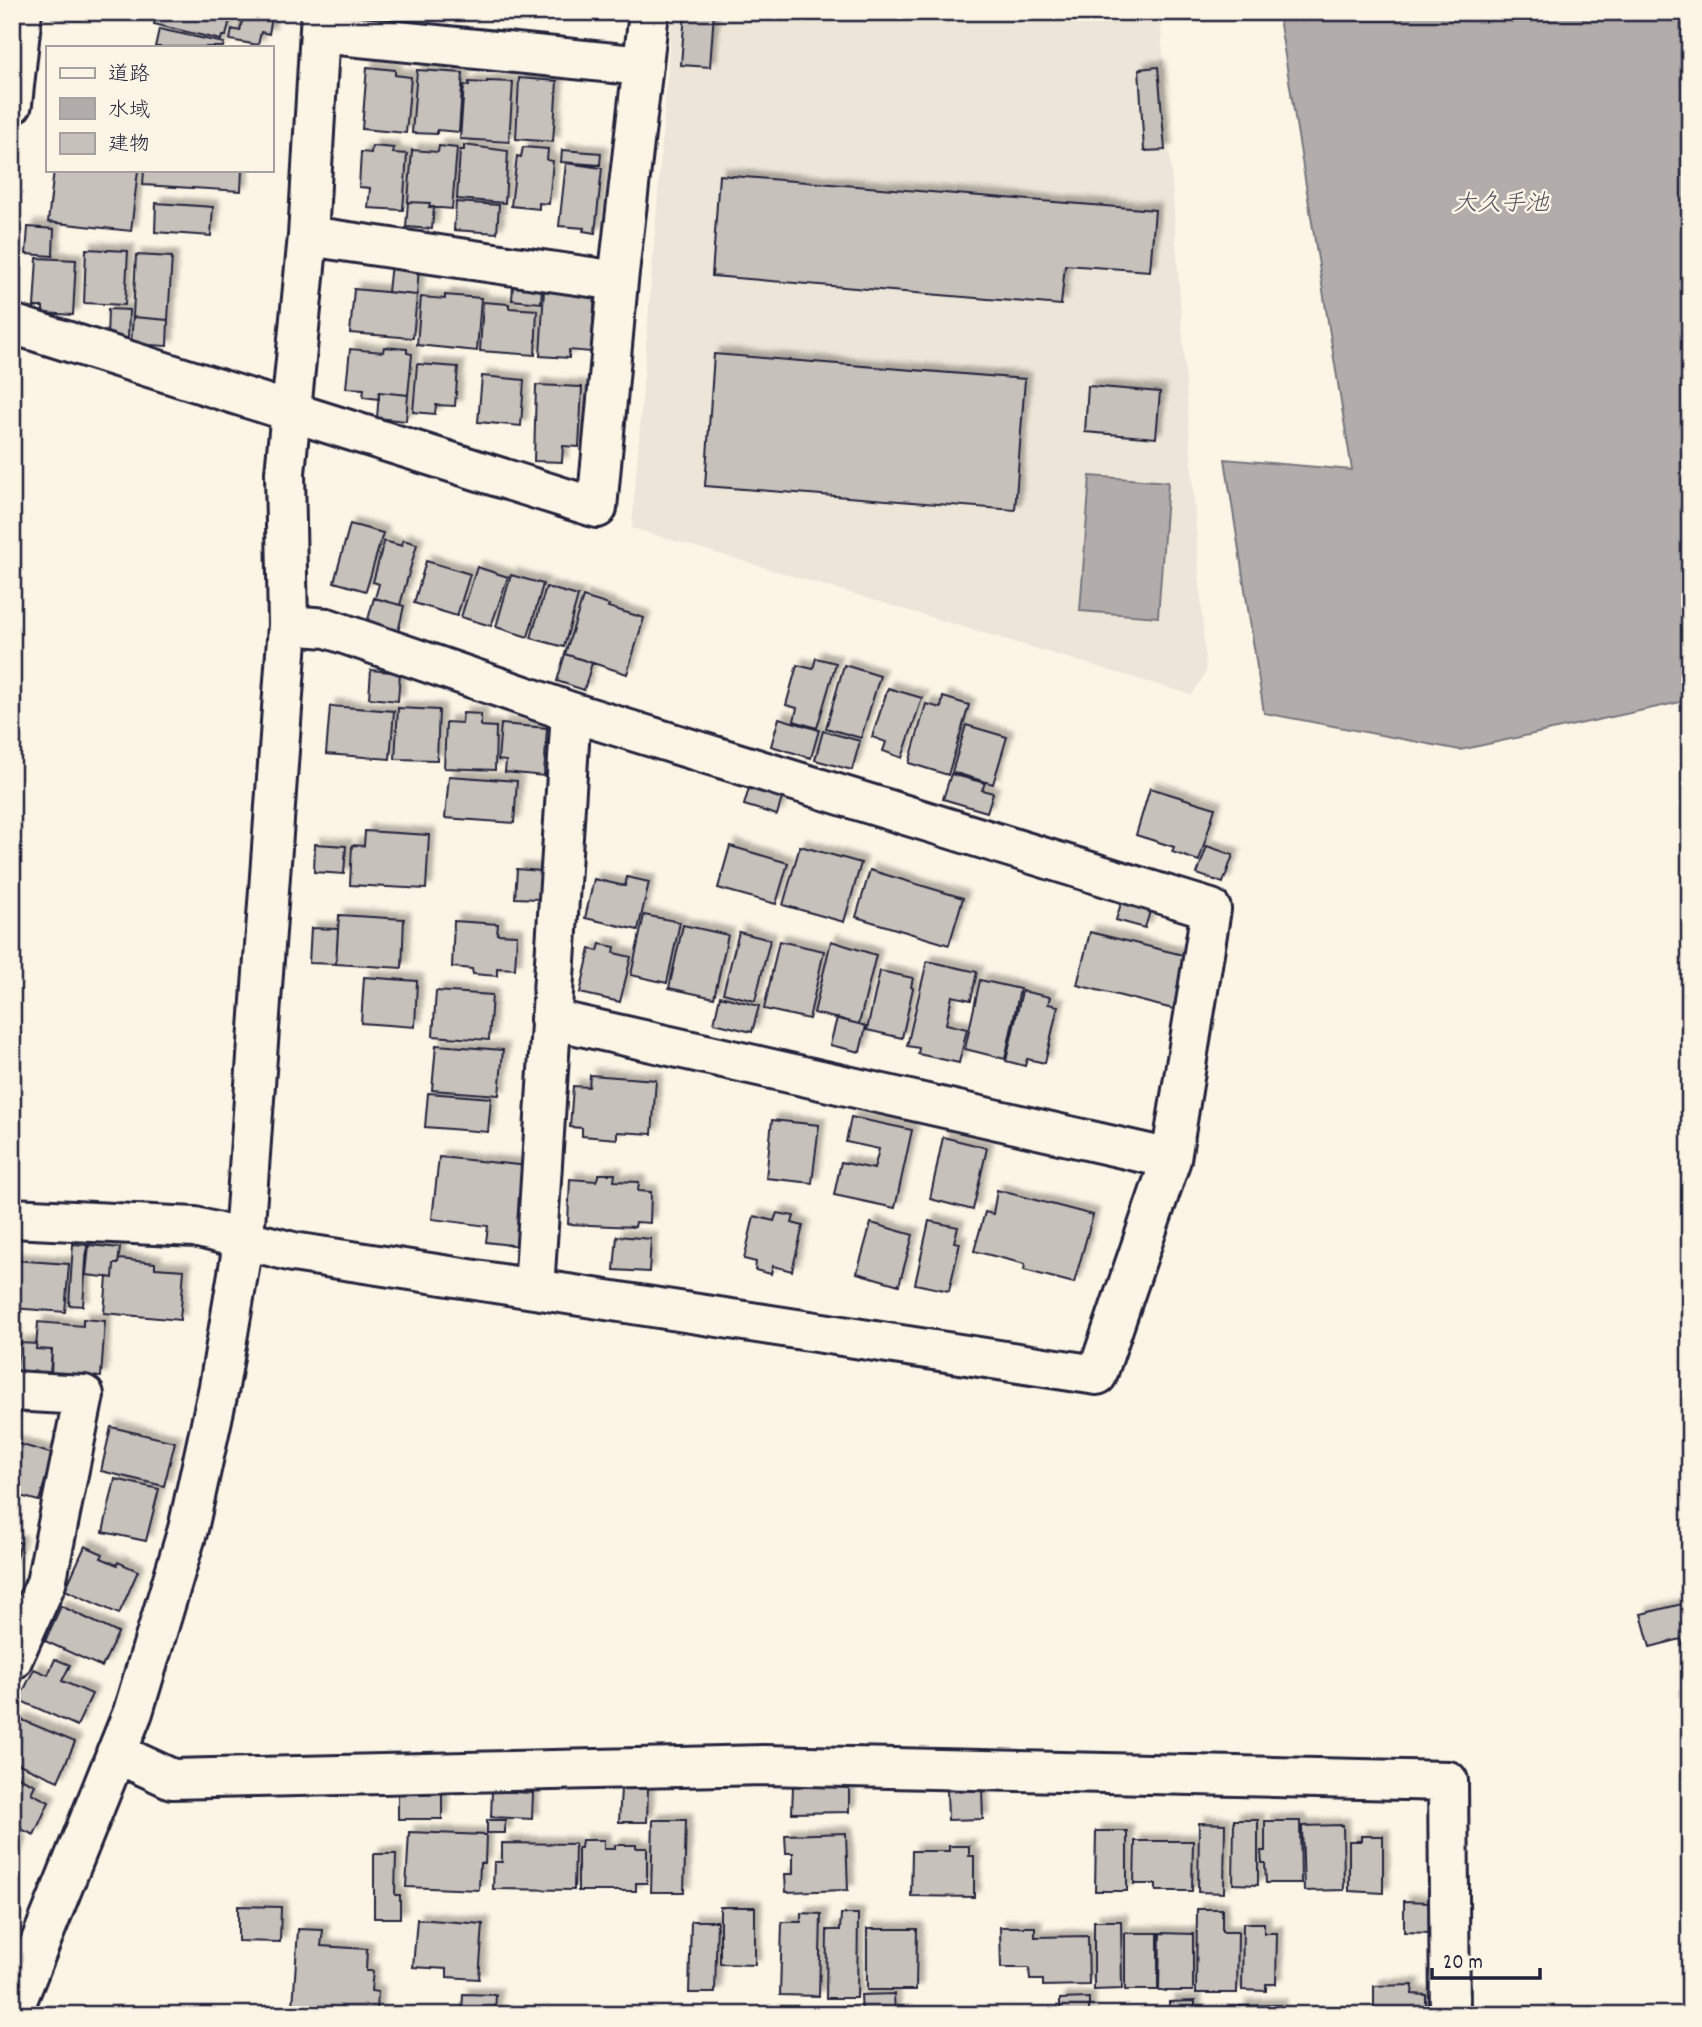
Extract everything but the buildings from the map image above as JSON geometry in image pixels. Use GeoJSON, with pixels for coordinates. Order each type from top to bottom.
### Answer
{"type":"FeatureCollection","features":[{"type":"Feature","properties":{"kind":"street"},"geometry":{"type":"LineString","coordinates":[[12,104],[22,12]]}},
{"type":"Feature","properties":{"kind":"street"},"geometry":{"type":"LineString","coordinates":[[12,324],[597,508],[618,281],[649,12]]}},
{"type":"Feature","properties":{"kind":"street"},"geometry":{"type":"LineString","coordinates":[[12,2013],[133,1713],[188,1529],[219,1387],[244,1238],[288,625],[285,473],[309,236],[321,23],[643,66]]}},
{"type":"Feature","properties":{"kind":"street"},"geometry":{"type":"LineString","coordinates":[[309,236],[618,281]]}},
{"type":"Feature","properties":{"kind":"street"},"geometry":{"type":"LineString","coordinates":[[12,1217],[195,1227],[293,1252],[1097,1375],[1171,1158],[1211,909],[571,712],[327,628],[288,625]]}},
{"type":"Feature","properties":{"kind":"street"},"geometry":{"type":"LineString","coordinates":[[534,1289],[571,712]]}},
{"type":"Feature","properties":{"kind":"street"},"geometry":{"type":"LineString","coordinates":[[550,1019],[1171,1158]]}},
{"type":"Feature","properties":{"kind":"street"},"geometry":{"type":"LineString","coordinates":[[12,1391],[84,1395],[46,1583],[12,1660]]}},
{"type":"Feature","properties":{"kind":"street"},"geometry":{"type":"LineString","coordinates":[[116,1753],[172,1779],[764,1765],[1448,1781],[1450,2015]]}},
{"type":"Feature","properties":{"kind":"shaded area"},"geometry":{"type":"Polygon","coordinates":[[[672,12],[1160,12],[1206,672],[1192,695],[632,528],[672,12]]]}},
{"type":"Feature","properties":{"kind":"water","name":"大久手池"},"geometry":{"type":"Polygon","coordinates":[[[1278,12],[1690,12],[1690,700],[1460,750],[1264,713],[1225,459],[1352,470],[1278,12]]]}},
{"type":"Feature","properties":{"kind":"water"},"geometry":{"type":"Polygon","coordinates":[[[1090,476],[1168,482],[1158,617],[1080,611],[1090,476]]]}}]}
